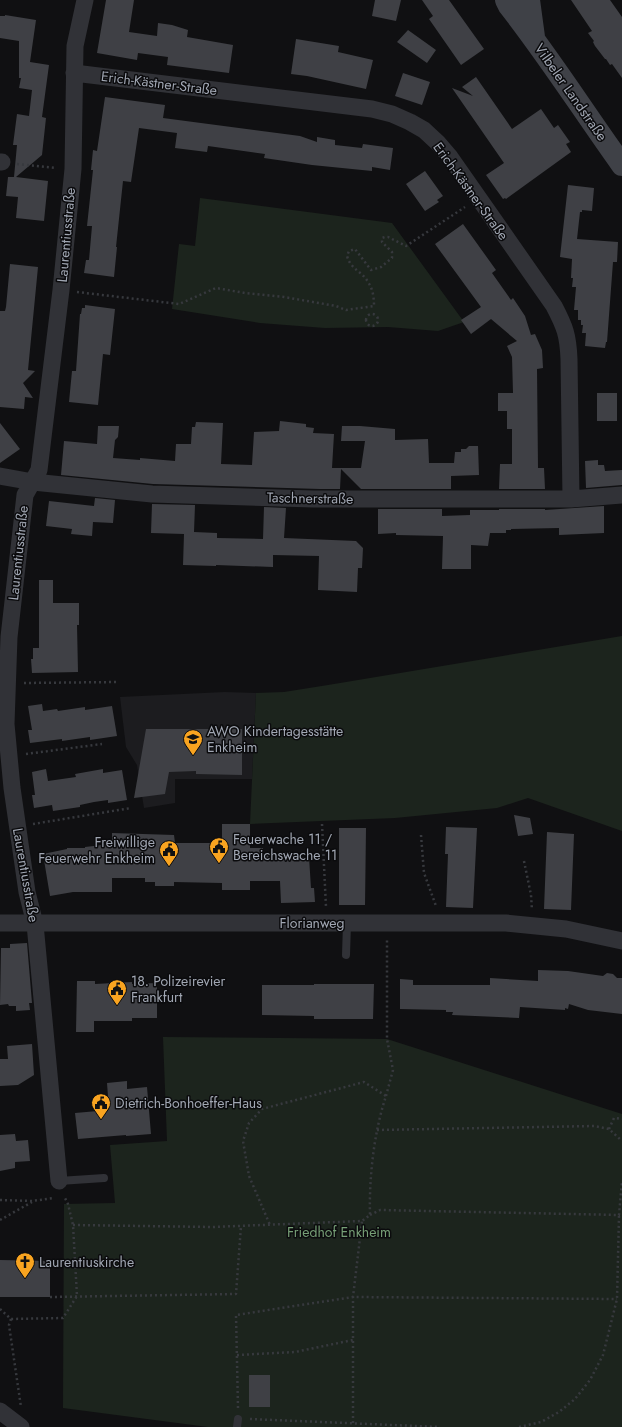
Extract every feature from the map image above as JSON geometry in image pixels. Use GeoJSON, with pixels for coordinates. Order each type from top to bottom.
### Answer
{"type":"FeatureCollection","features":[{"type":"Feature","properties":{"kind":"main road","name":"Vilbeler Landstraße"},"geometry":{"type":"LineString","coordinates":[[506,0],[622,166]]}},
{"type":"Feature","properties":{"kind":"main road","name":"Vilbeler Landstraße"},"geometry":{"type":"LineString","coordinates":[[529,0],[534,38]]}},
{"type":"Feature","properties":{"kind":"street","name":"Laurentiusstraße"},"geometry":{"type":"LineString","coordinates":[[59,1181],[35,924],[27,892],[8,757],[6,724],[10,637],[24,495],[39,470],[61,290],[72,169],[75,46],[85,0]]}},
{"type":"Feature","properties":{"kind":"street","name":"Erich-Kästner-Straße"},"geometry":{"type":"LineString","coordinates":[[74,73],[372,109],[392,114],[424,130],[450,157],[554,306],[564,325],[568,340],[569,359],[571,499]]}},
{"type":"Feature","properties":{"kind":"street","name":"Taschnerstraße"},"geometry":{"type":"LineString","coordinates":[[0,476],[33,482],[152,494],[314,499],[571,499],[622,496]]}},
{"type":"Feature","properties":{"kind":"street","name":"Florianweg"},"geometry":{"type":"LineString","coordinates":[[0,924],[506,924],[566,929],[622,941]]}},
{"type":"Feature","properties":{"kind":"street"},"geometry":{"type":"LineString","coordinates":[[0,1411],[22,1420]]}},
{"type":"Feature","properties":{"kind":"lane"},"geometry":{"type":"LineString","coordinates":[[346,955],[347,923]]}},
{"type":"Feature","properties":{"kind":"lane"},"geometry":{"type":"LineString","coordinates":[[59,1181],[104,1178]]}},
{"type":"Feature","properties":{"kind":"path"},"geometry":{"type":"LineString","coordinates":[[1,162],[72,169]]}},
{"type":"Feature","properties":{"kind":"path"},"geometry":{"type":"LineString","coordinates":[[374,314],[370,314],[366,317],[366,321],[370,325],[375,325],[378,322],[377,316],[374,314],[374,297],[368,281],[349,263],[347,256],[349,251],[355,250],[371,270],[382,267],[392,258],[392,252],[382,242],[382,238],[388,237],[406,246],[479,198]]}},
{"type":"Feature","properties":{"kind":"path"},"geometry":{"type":"LineString","coordinates":[[61,290],[179,304],[216,288],[284,297],[336,306],[346,310],[374,306]]}},
{"type":"Feature","properties":{"kind":"path"},"geometry":{"type":"LineString","coordinates":[[7,684],[119,682]]}},
{"type":"Feature","properties":{"kind":"path"},"geometry":{"type":"LineString","coordinates":[[8,757],[102,744]]}},
{"type":"Feature","properties":{"kind":"path"},"geometry":{"type":"LineString","coordinates":[[18,827],[131,808]]}},
{"type":"Feature","properties":{"kind":"path"},"geometry":{"type":"LineString","coordinates":[[322,824],[327,924]]}},
{"type":"Feature","properties":{"kind":"path"},"geometry":{"type":"LineString","coordinates":[[421,835],[424,873],[438,912],[440,923]]}},
{"type":"Feature","properties":{"kind":"path"},"geometry":{"type":"LineString","coordinates":[[524,862],[531,895],[532,925]]}},
{"type":"Feature","properties":{"kind":"path"},"geometry":{"type":"LineString","coordinates":[[370,1215],[370,1196],[377,1130],[393,1070],[386,1039],[388,924]]}},
{"type":"Feature","properties":{"kind":"path"},"geometry":{"type":"LineString","coordinates":[[270,1225],[249,1176],[243,1141],[249,1123],[262,1109],[364,1082],[386,1096]]}},
{"type":"Feature","properties":{"kind":"path"},"geometry":{"type":"LineString","coordinates":[[609,1129],[614,1118],[622,1119]]}},
{"type":"Feature","properties":{"kind":"path"},"geometry":{"type":"LineString","coordinates":[[377,1130],[594,1126],[609,1129],[622,1141]]}},
{"type":"Feature","properties":{"kind":"path"},"geometry":{"type":"LineString","coordinates":[[519,1427],[541,1422],[559,1412],[574,1399],[590,1380],[603,1355],[617,1299],[619,1215],[622,1180]]}},
{"type":"Feature","properties":{"kind":"path"},"geometry":{"type":"LineString","coordinates":[[0,1200],[32,1201],[64,1196],[68,1204],[73,1225],[77,1296],[63,1318],[11,1319],[0,1310]]}},
{"type":"Feature","properties":{"kind":"path"},"geometry":{"type":"LineString","coordinates":[[0,1220],[32,1201]]}},
{"type":"Feature","properties":{"kind":"path"},"geometry":{"type":"LineString","coordinates":[[73,1225],[212,1227],[362,1221],[380,1210],[619,1215]]}},
{"type":"Feature","properties":{"kind":"path"},"geometry":{"type":"LineString","coordinates":[[353,1423],[353,1297],[362,1221]]}},
{"type":"Feature","properties":{"kind":"path"},"geometry":{"type":"LineString","coordinates":[[50,1298],[77,1296],[236,1294],[241,1226]]}},
{"type":"Feature","properties":{"kind":"path"},"geometry":{"type":"LineString","coordinates":[[440,1427],[353,1423],[237,1423],[236,1315],[353,1297],[617,1299]]}},
{"type":"Feature","properties":{"kind":"path"},"geometry":{"type":"LineString","coordinates":[[11,1319],[9,1325],[22,1420]]}},
{"type":"Feature","properties":{"kind":"path"},"geometry":{"type":"LineString","coordinates":[[237,1355],[295,1352],[353,1340]]}},
{"type":"Feature","properties":{"kind":"shaded area","name":"AWO Kindertagesstätte Enkheim"},"geometry":{"type":"Polygon","coordinates":[[[225,692],[256,693],[252,779],[175,779],[175,803],[144,808],[137,765],[126,747],[120,697],[225,692]]]}},
{"type":"Feature","properties":{"kind":"green space"},"geometry":{"type":"Polygon","coordinates":[[[200,198],[392,223],[464,322],[438,331],[388,327],[325,328],[260,323],[172,309],[179,244],[195,246],[200,198]]]}},
{"type":"Feature","properties":{"kind":"green space"},"geometry":{"type":"Polygon","coordinates":[[[622,636],[622,831],[528,798],[497,808],[395,818],[250,824],[256,693],[284,692],[622,636]]]}},
{"type":"Feature","properties":{"kind":"green space","name":"Friedhof Enkheim"},"geometry":{"type":"Polygon","coordinates":[[[163,1037],[387,1039],[622,1114],[622,1427],[208,1427],[63,1408],[64,1204],[115,1203],[110,1145],[167,1141],[163,1037]]]}},
{"type":"Feature","properties":{"kind":"building"},"geometry":{"type":"Polygon","coordinates":[[[106,0],[134,0],[129,32],[157,36],[158,23],[172,25],[188,30],[187,37],[233,45],[229,73],[167,65],[168,57],[138,53],[137,60],[97,53],[106,0]]]}},
{"type":"Feature","properties":{"kind":"building"},"geometry":{"type":"Polygon","coordinates":[[[375,0],[401,0],[396,21],[372,16],[375,0]]]}},
{"type":"Feature","properties":{"kind":"building"},"geometry":{"type":"Polygon","coordinates":[[[422,0],[449,0],[484,49],[461,65],[429,19],[433,16],[422,0]]]}},
{"type":"Feature","properties":{"kind":"building"},"geometry":{"type":"Polygon","coordinates":[[[571,0],[610,0],[622,17],[622,78],[612,64],[610,65],[595,46],[594,41],[588,33],[592,31],[571,0]]]}},
{"type":"Feature","properties":{"kind":"building"},"geometry":{"type":"Polygon","coordinates":[[[5,15],[36,20],[30,62],[49,65],[42,117],[46,118],[42,155],[16,177],[48,181],[44,221],[16,218],[18,197],[6,196],[8,177],[14,177],[17,145],[13,145],[17,114],[29,116],[32,90],[19,88],[21,78],[19,78],[19,41],[0,38],[0,16],[5,15]]]}},
{"type":"Feature","properties":{"kind":"building"},"geometry":{"type":"Polygon","coordinates":[[[408,30],[436,50],[427,63],[397,42],[408,30]]]}},
{"type":"Feature","properties":{"kind":"building"},"geometry":{"type":"Polygon","coordinates":[[[296,39],[339,46],[338,52],[373,60],[366,89],[291,74],[296,39]]]}},
{"type":"Feature","properties":{"kind":"building"},"geometry":{"type":"Polygon","coordinates":[[[403,73],[430,82],[422,105],[395,96],[403,73]]]}},
{"type":"Feature","properties":{"kind":"building"},"geometry":{"type":"Polygon","coordinates":[[[476,77],[512,129],[541,109],[554,128],[558,125],[570,142],[566,144],[571,152],[506,199],[503,199],[486,175],[504,163],[452,88],[473,96],[462,87],[476,77]]]}},
{"type":"Feature","properties":{"kind":"building"},"geometry":{"type":"Polygon","coordinates":[[[105,97],[165,105],[163,118],[300,136],[317,142],[317,137],[335,140],[335,145],[362,148],[363,144],[393,148],[390,170],[372,167],[372,171],[312,165],[264,158],[265,154],[208,146],[207,152],[175,148],[177,133],[139,128],[131,182],[123,181],[114,277],[84,273],[86,260],[89,260],[92,226],[87,226],[93,170],[91,170],[93,150],[97,151],[105,97]]]}},
{"type":"Feature","properties":{"kind":"building"},"geometry":{"type":"Polygon","coordinates":[[[425,171],[443,196],[437,200],[439,202],[425,211],[406,184],[425,171]]]}},
{"type":"Feature","properties":{"kind":"building"},"geometry":{"type":"Polygon","coordinates":[[[568,185],[594,188],[592,211],[582,210],[582,212],[580,212],[577,239],[618,242],[617,262],[613,262],[607,342],[605,348],[585,346],[586,333],[582,333],[583,325],[581,325],[581,320],[578,320],[578,310],[574,310],[576,287],[572,287],[572,259],[560,257],[568,185]]]}},
{"type":"Feature","properties":{"kind":"building"},"geometry":{"type":"Polygon","coordinates":[[[463,224],[496,270],[492,273],[511,300],[513,298],[525,316],[531,335],[535,334],[542,350],[543,368],[537,369],[538,468],[544,468],[545,489],[499,489],[500,464],[512,464],[512,429],[507,429],[507,411],[498,411],[498,393],[513,393],[512,357],[507,346],[517,341],[491,319],[471,334],[461,320],[481,307],[435,244],[463,224]]]}},
{"type":"Feature","properties":{"kind":"building"},"geometry":{"type":"Polygon","coordinates":[[[10,264],[38,267],[28,370],[35,371],[23,383],[33,398],[25,397],[24,409],[0,407],[0,311],[5,311],[6,307],[10,264]]]}},
{"type":"Feature","properties":{"kind":"building"},"geometry":{"type":"Polygon","coordinates":[[[85,305],[115,309],[110,355],[103,354],[98,405],[69,402],[72,371],[76,371],[80,314],[82,308],[85,308],[85,305]]]}},
{"type":"Feature","properties":{"kind":"building"},"geometry":{"type":"Polygon","coordinates":[[[597,393],[617,393],[617,421],[597,421],[597,393]]]}},
{"type":"Feature","properties":{"kind":"building"},"geometry":{"type":"Polygon","coordinates":[[[280,421],[306,424],[306,427],[314,428],[313,433],[334,434],[332,468],[361,468],[365,441],[341,441],[342,426],[360,426],[395,429],[395,440],[428,439],[429,463],[454,463],[455,452],[461,452],[461,449],[466,449],[469,446],[478,446],[479,475],[451,476],[451,489],[361,489],[341,469],[340,489],[320,489],[153,484],[61,475],[64,441],[97,444],[98,426],[119,426],[118,437],[115,440],[113,458],[140,460],[140,458],[175,461],[176,444],[191,444],[192,427],[195,427],[196,422],[223,423],[221,464],[252,465],[254,432],[279,431],[280,421]]]}},
{"type":"Feature","properties":{"kind":"building"},"geometry":{"type":"Polygon","coordinates":[[[0,423],[20,449],[0,463],[0,423]]]}},
{"type":"Feature","properties":{"kind":"building"},"geometry":{"type":"Polygon","coordinates":[[[598,460],[598,465],[604,465],[605,471],[622,470],[622,485],[586,488],[585,461],[598,460]]]}},
{"type":"Feature","properties":{"kind":"building"},"geometry":{"type":"Polygon","coordinates":[[[95,498],[115,500],[113,523],[93,522],[92,536],[71,534],[72,529],[46,526],[49,501],[94,506],[95,498]]]}},
{"type":"Feature","properties":{"kind":"building"},"geometry":{"type":"Polygon","coordinates":[[[152,504],[195,505],[194,532],[217,533],[217,538],[263,539],[264,507],[286,508],[284,538],[356,541],[363,548],[362,568],[358,568],[357,592],[318,590],[319,556],[273,555],[273,567],[183,565],[184,534],[151,533],[152,504]]]}},
{"type":"Feature","properties":{"kind":"building"},"geometry":{"type":"Polygon","coordinates":[[[604,506],[604,533],[559,535],[559,528],[511,529],[506,530],[506,533],[490,533],[488,546],[471,545],[471,569],[442,569],[443,536],[396,535],[396,533],[378,534],[378,509],[442,509],[442,516],[470,515],[470,510],[545,510],[604,506]]]}},
{"type":"Feature","properties":{"kind":"building"},"geometry":{"type":"Polygon","coordinates":[[[39,580],[53,580],[53,603],[79,603],[79,625],[77,625],[78,672],[32,673],[31,659],[33,659],[33,648],[39,648],[39,580]]]}},
{"type":"Feature","properties":{"kind":"building"},"geometry":{"type":"Polygon","coordinates":[[[42,704],[43,711],[57,709],[58,711],[85,707],[85,710],[112,706],[117,736],[90,740],[90,737],[30,743],[28,730],[32,730],[28,706],[42,704]]]}},
{"type":"Feature","properties":{"kind":"building"},"geometry":{"type":"Polygon","coordinates":[[[146,729],[242,729],[242,775],[196,774],[196,771],[169,772],[165,794],[134,798],[146,729]]]}},
{"type":"Feature","properties":{"kind":"building"},"geometry":{"type":"Polygon","coordinates":[[[46,769],[48,781],[76,777],[75,774],[103,769],[103,773],[122,770],[127,800],[108,803],[108,800],[94,802],[80,805],[80,807],[53,811],[52,805],[34,808],[32,795],[35,795],[32,772],[46,769]]]}},
{"type":"Feature","properties":{"kind":"building"},"geometry":{"type":"Polygon","coordinates":[[[514,815],[530,818],[533,834],[518,836],[514,815]]]}},
{"type":"Feature","properties":{"kind":"building"},"geometry":{"type":"Polygon","coordinates":[[[222,824],[250,824],[250,848],[263,848],[263,854],[293,852],[294,858],[309,857],[311,888],[314,888],[315,902],[281,903],[280,881],[250,881],[250,890],[222,890],[222,883],[174,882],[174,886],[155,886],[155,882],[145,882],[145,878],[112,878],[112,892],[73,892],[50,896],[43,854],[67,848],[85,848],[102,844],[112,844],[112,833],[174,835],[175,843],[222,843],[222,824]]]}},
{"type":"Feature","properties":{"kind":"building"},"geometry":{"type":"Polygon","coordinates":[[[446,827],[477,828],[473,908],[446,907],[448,854],[445,854],[446,827]]]}},
{"type":"Feature","properties":{"kind":"building"},"geometry":{"type":"Polygon","coordinates":[[[339,828],[366,828],[365,905],[339,905],[339,828]]]}},
{"type":"Feature","properties":{"kind":"building"},"geometry":{"type":"Polygon","coordinates":[[[547,832],[574,834],[571,910],[544,909],[547,832]]]}},
{"type":"Feature","properties":{"kind":"building"},"geometry":{"type":"Polygon","coordinates":[[[27,943],[32,1003],[29,1003],[30,1010],[16,1011],[16,1006],[9,1006],[8,1004],[0,1005],[1,948],[10,948],[10,944],[27,943]]]}},
{"type":"Feature","properties":{"kind":"building"},"geometry":{"type":"Polygon","coordinates":[[[538,970],[568,971],[603,976],[607,973],[613,974],[617,978],[622,978],[622,1014],[588,1010],[569,1004],[568,1009],[565,1008],[565,1010],[520,1007],[519,1018],[452,1015],[453,1012],[446,1012],[446,1010],[400,1009],[400,979],[413,980],[413,985],[490,985],[490,978],[538,981],[538,970]]]}},
{"type":"Feature","properties":{"kind":"building","name":"18. Polizeirevier Frankfurt"},"geometry":{"type":"Polygon","coordinates":[[[77,981],[95,981],[95,984],[132,982],[132,984],[157,983],[157,1018],[132,1018],[132,1021],[94,1021],[94,1032],[76,1032],[77,981]]]}},
{"type":"Feature","properties":{"kind":"building"},"geometry":{"type":"Polygon","coordinates":[[[374,984],[373,1019],[314,1019],[314,1016],[262,1015],[262,985],[374,984]]]}},
{"type":"Feature","properties":{"kind":"building"},"geometry":{"type":"Polygon","coordinates":[[[32,1044],[34,1075],[18,1085],[0,1086],[0,1059],[8,1059],[7,1046],[32,1044]]]}},
{"type":"Feature","properties":{"kind":"building"},"geometry":{"type":"Polygon","coordinates":[[[127,1081],[127,1089],[147,1087],[151,1134],[78,1139],[75,1113],[109,1110],[107,1083],[127,1081]]]}},
{"type":"Feature","properties":{"kind":"building"},"geometry":{"type":"Polygon","coordinates":[[[15,1134],[16,1141],[28,1140],[30,1161],[15,1162],[15,1168],[0,1171],[0,1135],[15,1134]]]}},
{"type":"Feature","properties":{"kind":"building","name":"Laurentiuskirche"},"geometry":{"type":"Polygon","coordinates":[[[0,1260],[50,1261],[50,1297],[0,1297],[0,1260]]]}},
{"type":"Feature","properties":{"kind":"building"},"geometry":{"type":"Polygon","coordinates":[[[249,1375],[270,1375],[270,1407],[249,1407],[249,1375]]]}},
{"type":"Feature","properties":{"kind":"place","name":"AWO Kindertagesstätte Enkheim"},"geometry":{"type":"Point","coordinates":[193,756]}},
{"type":"Feature","properties":{"kind":"place","name":"Feuerwache 11 / Bereichswache 11"},"geometry":{"type":"Point","coordinates":[219,864]}},
{"type":"Feature","properties":{"kind":"place","name":"Freiwillige Feuerwehr Enkheim"},"geometry":{"type":"Point","coordinates":[169,867]}},
{"type":"Feature","properties":{"kind":"place","name":"18. Polizeirevier Frankfurt"},"geometry":{"type":"Point","coordinates":[117,1006]}},
{"type":"Feature","properties":{"kind":"place","name":"Dietrich-Bonhoeffer-Haus"},"geometry":{"type":"Point","coordinates":[101,1120]}},
{"type":"Feature","properties":{"kind":"place","name":"Laurentiuskirche"},"geometry":{"type":"Point","coordinates":[25,1279]}}]}
